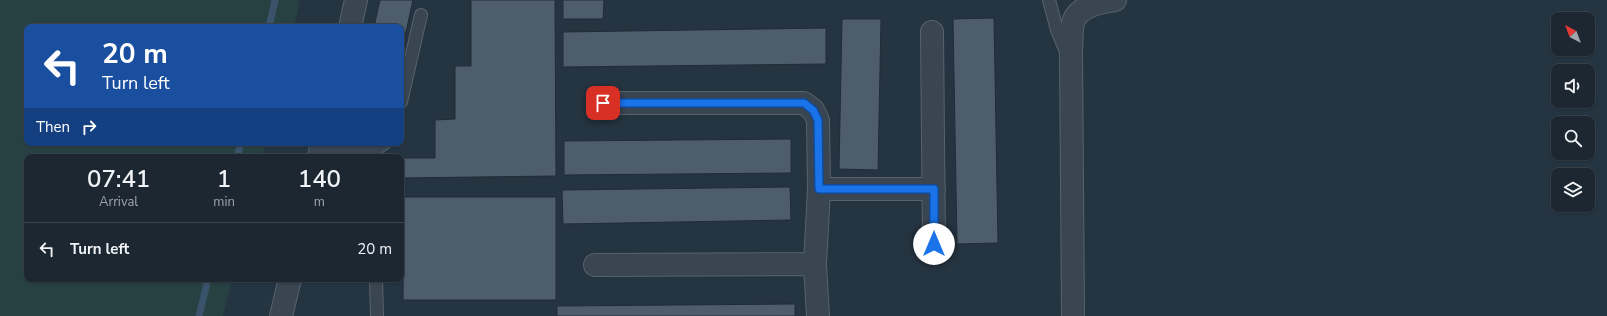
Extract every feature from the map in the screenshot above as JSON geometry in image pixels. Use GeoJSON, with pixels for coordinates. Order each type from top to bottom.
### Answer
{"type":"FeatureCollection","features":[{"type":"Feature","properties":{"kind":"street"},"geometry":{"type":"LineString","coordinates":[[351,24],[356,0]]}},
{"type":"Feature","properties":{"kind":"street"},"geometry":{"type":"LineString","coordinates":[[1073,316],[1071,64],[1073,22],[1082,6],[1115,0]]}},
{"type":"Feature","properties":{"kind":"street"},"geometry":{"type":"LineString","coordinates":[[932,32],[934,244]]}},
{"type":"Feature","properties":{"kind":"street"},"geometry":{"type":"LineString","coordinates":[[603,103],[804,103],[813,110],[818,120],[819,189],[815,264],[818,316]]}},
{"type":"Feature","properties":{"kind":"street"},"geometry":{"type":"LineString","coordinates":[[819,189],[934,189]]}},
{"type":"Feature","properties":{"kind":"street"},"geometry":{"type":"LineString","coordinates":[[595,265],[815,264]]}},
{"type":"Feature","properties":{"kind":"street"},"geometry":{"type":"LineString","coordinates":[[281,316],[289,282]]}},
{"type":"Feature","properties":{"kind":"lane"},"geometry":{"type":"LineString","coordinates":[[1049,0],[1057,30],[1071,64]]}},
{"type":"Feature","properties":{"kind":"lane"},"geometry":{"type":"LineString","coordinates":[[404,89],[421,15]]}},
{"type":"Feature","properties":{"kind":"lane"},"geometry":{"type":"LineString","coordinates":[[320,151],[376,149],[380,146]]}},
{"type":"Feature","properties":{"kind":"lane"},"geometry":{"type":"LineString","coordinates":[[376,282],[377,316]]}},
{"type":"Feature","properties":{"kind":"green space"},"geometry":{"type":"Polygon","coordinates":[[[0,0],[300,0],[295,24],[24,24],[24,146],[264,146],[263,154],[24,154],[24,282],[231,282],[223,316],[0,316],[0,0]]]}},
{"type":"Feature","properties":{"kind":"building"},"geometry":{"type":"Polygon","coordinates":[[[380,0],[413,0],[404,41],[404,24],[375,24],[380,0]]]}},
{"type":"Feature","properties":{"kind":"building"},"geometry":{"type":"Polygon","coordinates":[[[471,0],[555,0],[556,176],[404,178],[404,158],[435,158],[435,120],[455,119],[455,66],[471,66],[471,0]]]}},
{"type":"Feature","properties":{"kind":"building"},"geometry":{"type":"Polygon","coordinates":[[[563,0],[604,0],[603,19],[563,19],[563,0]]]}},
{"type":"Feature","properties":{"kind":"building"},"geometry":{"type":"Polygon","coordinates":[[[994,18],[998,243],[957,244],[953,19],[994,18]]]}},
{"type":"Feature","properties":{"kind":"building"},"geometry":{"type":"Polygon","coordinates":[[[842,19],[881,19],[878,170],[839,169],[842,19]]]}},
{"type":"Feature","properties":{"kind":"building"},"geometry":{"type":"Polygon","coordinates":[[[826,28],[826,64],[563,67],[563,32],[826,28]]]}},
{"type":"Feature","properties":{"kind":"building"},"geometry":{"type":"Polygon","coordinates":[[[791,139],[791,173],[564,175],[564,141],[791,139]]]}},
{"type":"Feature","properties":{"kind":"building"},"geometry":{"type":"Polygon","coordinates":[[[790,187],[791,220],[563,224],[562,190],[790,187]]]}},
{"type":"Feature","properties":{"kind":"building"},"geometry":{"type":"Polygon","coordinates":[[[404,197],[556,197],[556,300],[403,300],[404,197]]]}},
{"type":"Feature","properties":{"kind":"building"},"geometry":{"type":"Polygon","coordinates":[[[795,304],[795,316],[557,316],[557,306],[795,304]]]}},
{"type":"Feature","properties":{"kind":"waterway"},"geometry":{"type":"LineString","coordinates":[[270,24],[275,0]]}},
{"type":"Feature","properties":{"kind":"waterway"},"geometry":{"type":"LineString","coordinates":[[238,154],[240,146]]}},
{"type":"Feature","properties":{"kind":"waterway"},"geometry":{"type":"LineString","coordinates":[[199,316],[207,282]]}},
{"type":"Feature","properties":{"kind":"route"},"geometry":{"type":"LineString","coordinates":[[603,103],[804,103],[813,110],[818,120],[819,189],[934,189],[934,244]]}}]}
